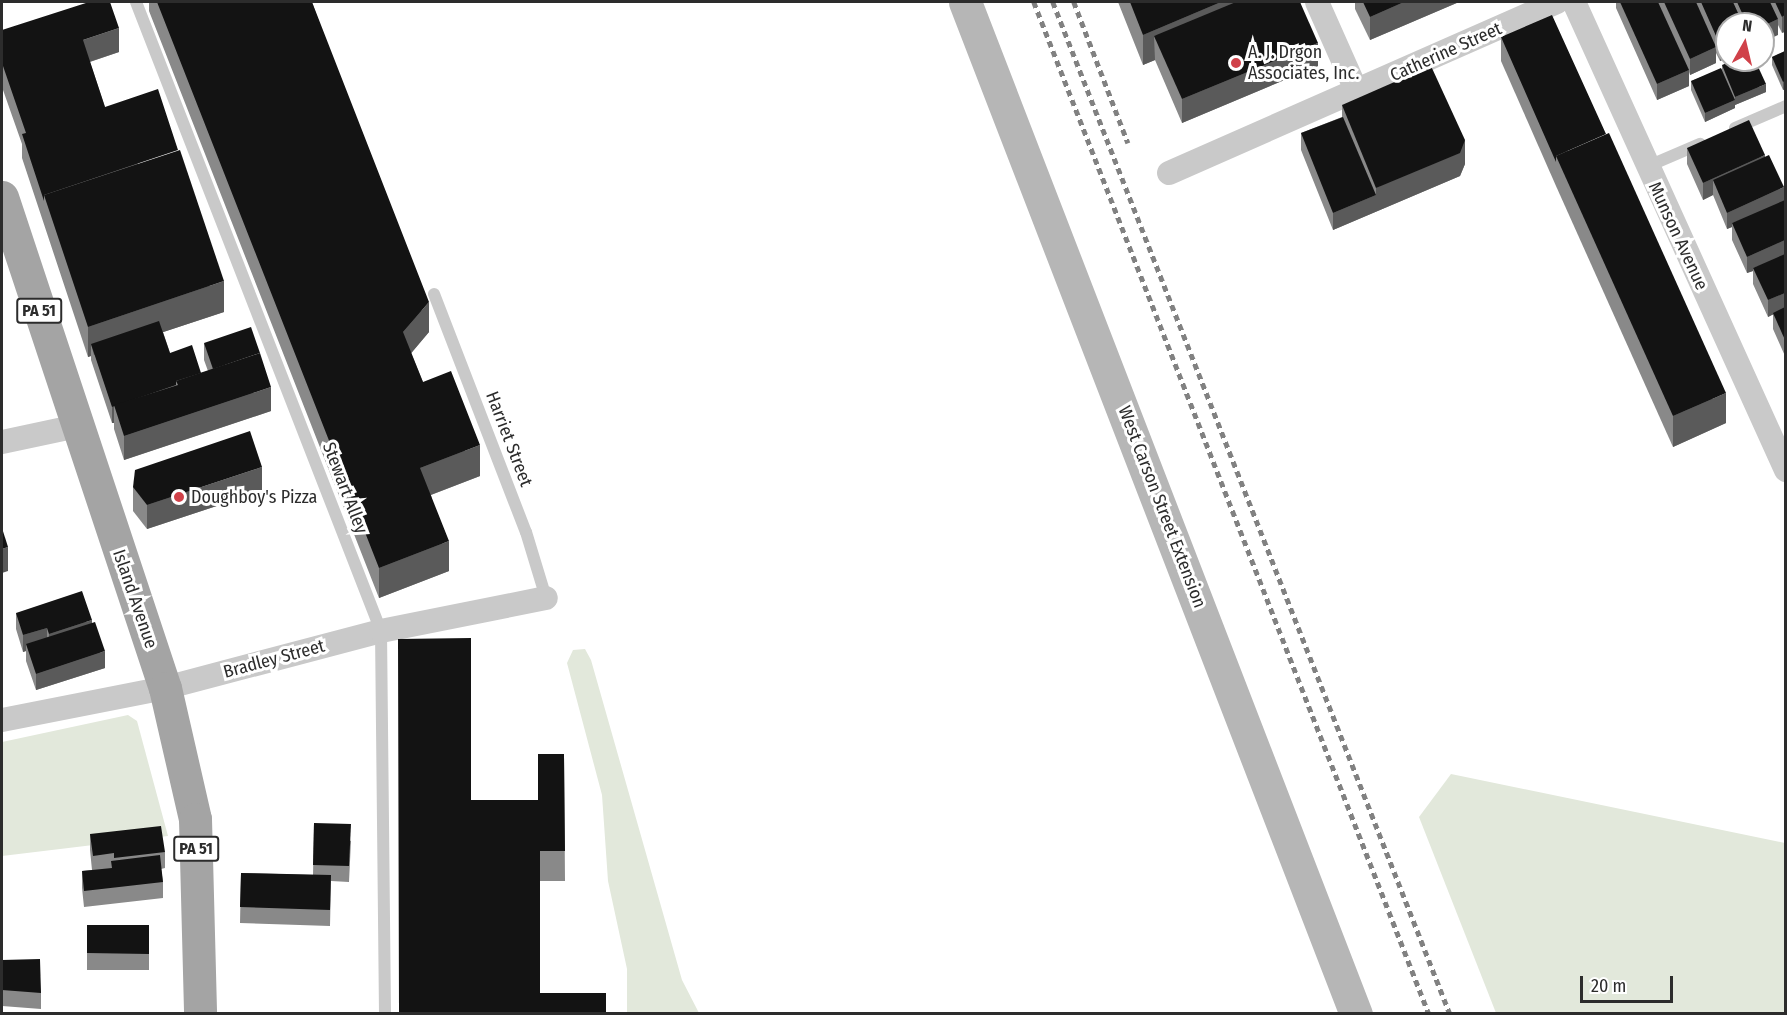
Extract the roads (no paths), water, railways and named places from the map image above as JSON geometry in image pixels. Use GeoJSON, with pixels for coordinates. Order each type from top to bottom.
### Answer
{"type":"FeatureCollection","features":[{"type":"Feature","properties":{"kind":"main road","name":"Island Avenue"},"geometry":{"type":"LineString","coordinates":[[2,197],[165,688],[195,819],[200,1014]]}},
{"type":"Feature","properties":{"kind":"street","name":"West Carson Street Extension"},"geometry":{"type":"LineString","coordinates":[[965,2],[1356,1014]]}},
{"type":"Feature","properties":{"kind":"street"},"geometry":{"type":"LineString","coordinates":[[1317,2],[1357,92]]}},
{"type":"Feature","properties":{"kind":"street","name":"Catherine Street"},"geometry":{"type":"LineString","coordinates":[[1169,173],[1557,2]]}},
{"type":"Feature","properties":{"kind":"street","name":"Munson Avenue"},"geometry":{"type":"LineString","coordinates":[[1574,2],[1646,167],[1785,468]]}},
{"type":"Feature","properties":{"kind":"street"},"geometry":{"type":"LineString","coordinates":[[2,442],[77,426]]}},
{"type":"Feature","properties":{"kind":"street","name":"Bradley Street"},"geometry":{"type":"LineString","coordinates":[[2,720],[165,688],[381,631],[546,598]]}},
{"type":"Feature","properties":{"kind":"lane","name":"Stewart Alley"},"geometry":{"type":"LineString","coordinates":[[136,2],[381,631],[385,1014]]}},
{"type":"Feature","properties":{"kind":"lane"},"geometry":{"type":"LineString","coordinates":[[1646,167],[1785,106]]}},
{"type":"Feature","properties":{"kind":"lane","name":"Harriet Street"},"geometry":{"type":"LineString","coordinates":[[434,294],[526,532],[546,598]]}},
{"type":"Feature","properties":{"kind":"railway"},"geometry":{"type":"LineString","coordinates":[[1034,2],[1429,1014]]}},
{"type":"Feature","properties":{"kind":"railway"},"geometry":{"type":"LineString","coordinates":[[1053,2],[1450,1014]]}},
{"type":"Feature","properties":{"kind":"railway"},"geometry":{"type":"LineString","coordinates":[[1074,2],[1128,143]]}},
{"type":"Feature","properties":{"kind":"place","name":"A. J. Drgon Associates, Inc."},"geometry":{"type":"Point","coordinates":[1236,63]}},
{"type":"Feature","properties":{"kind":"place","name":"Doughboy's Pizza"},"geometry":{"type":"Point","coordinates":[179,497]}}]}
